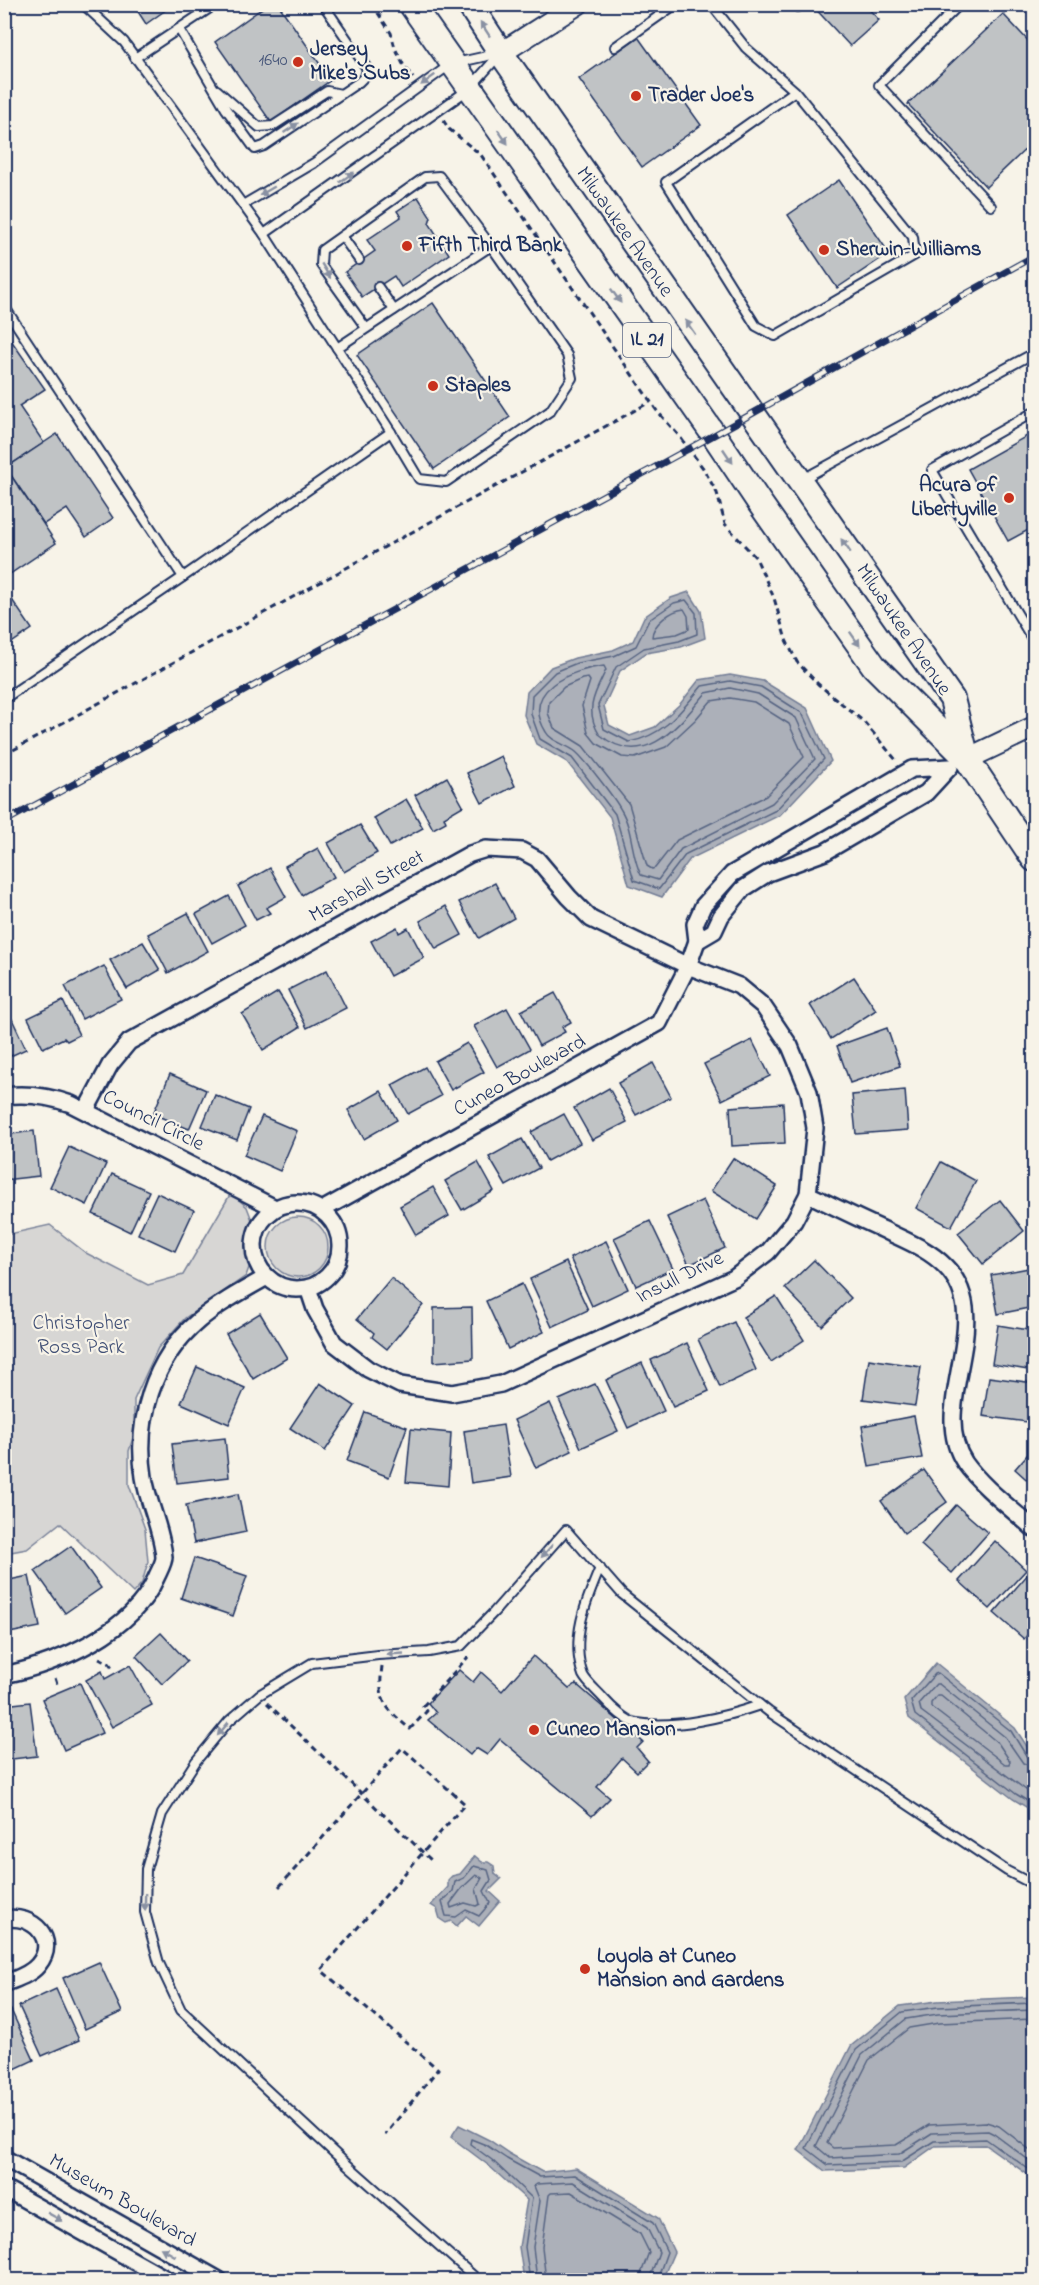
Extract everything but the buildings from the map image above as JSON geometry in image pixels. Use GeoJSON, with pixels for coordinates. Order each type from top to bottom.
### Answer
{"type":"FeatureCollection","features":[{"type":"Feature","properties":{"kind":"main road","name":"Milwaukee Avenue"},"geometry":{"type":"LineString","coordinates":[[411,4],[874,666],[958,763]]}},
{"type":"Feature","properties":{"kind":"main road","name":"Milwaukee Avenue"},"geometry":{"type":"LineString","coordinates":[[469,4],[751,414],[800,480],[952,699],[958,763]]}},
{"type":"Feature","properties":{"kind":"main road","name":"IL 21"},"geometry":{"type":"LineString","coordinates":[[958,763],[1035,859]]}},
{"type":"Feature","properties":{"kind":"street"},"geometry":{"type":"LineString","coordinates":[[501,53],[578,4]]}},
{"type":"Feature","properties":{"kind":"street"},"geometry":{"type":"LineString","coordinates":[[958,763],[1035,727]]}},
{"type":"Feature","properties":{"kind":"street","name":"Cuneo Boulevard"},"geometry":{"type":"LineString","coordinates":[[322,1210],[659,1023],[688,966],[697,941],[695,924],[703,906],[732,874],[912,769],[958,763]]}},
{"type":"Feature","properties":{"kind":"street","name":"Cuneo Boulevard"},"geometry":{"type":"LineString","coordinates":[[697,941],[714,931],[721,916],[743,889],[768,873],[825,852],[926,793],[958,763]]}},
{"type":"Feature","properties":{"kind":"street"},"geometry":{"type":"LineString","coordinates":[[781,845],[792,864]]}},
{"type":"Feature","properties":{"kind":"street","name":"Marshall Street"},"geometry":{"type":"LineString","coordinates":[[86,1110],[110,1065],[129,1042],[470,854],[486,849],[522,851],[537,859],[591,919],[688,966]]}},
{"type":"Feature","properties":{"kind":"street","name":"Insull Drive"},"geometry":{"type":"LineString","coordinates":[[308,1288],[315,1308],[334,1343],[368,1369],[400,1385],[452,1393],[501,1384],[734,1278],[768,1252],[794,1221],[808,1194],[815,1128],[809,1092],[790,1046],[763,1006],[739,986],[688,966]]}},
{"type":"Feature","properties":{"kind":"street","name":"Council Circle"},"geometry":{"type":"LineString","coordinates":[[4,1096],[21,1094],[52,1097],[86,1110],[275,1208]]}},
{"type":"Feature","properties":{"kind":"street"},"geometry":{"type":"LineString","coordinates":[[808,1194],[927,1251],[946,1268],[963,1293],[964,1349],[953,1412],[954,1432],[964,1462],[986,1486],[1035,1529]]}},
{"type":"Feature","properties":{"kind":"street"},"geometry":{"type":"LineString","coordinates":[[287,1203],[311,1204],[322,1210],[338,1229],[341,1241],[340,1254],[329,1275],[320,1283],[308,1288],[286,1288],[267,1277],[259,1267],[254,1241],[265,1217],[275,1208],[287,1203]]}},
{"type":"Feature","properties":{"kind":"street"},"geometry":{"type":"LineString","coordinates":[[4,1675],[54,1661],[91,1643],[126,1619],[150,1592],[164,1559],[156,1517],[146,1489],[141,1461],[146,1406],[171,1350],[198,1321],[267,1277]]}},
{"type":"Feature","properties":{"kind":"street"},"geometry":{"type":"LineString","coordinates":[[4,1919],[14,1917],[33,1923],[44,1939],[45,1948],[37,1966],[30,1972],[4,1984]]}},
{"type":"Feature","properties":{"kind":"street","name":"Museum Boulevard"},"geometry":{"type":"LineString","coordinates":[[4,2158],[219,2280]]}},
{"type":"Feature","properties":{"kind":"street"},"geometry":{"type":"LineString","coordinates":[[4,2188],[168,2280]]}},
{"type":"Feature","properties":{"kind":"lane"},"geometry":{"type":"LineString","coordinates":[[83,4],[124,42],[264,234],[419,479],[446,482],[550,411],[572,378],[567,355],[439,176],[425,177],[322,250],[321,265],[366,328]]}},
{"type":"Feature","properties":{"kind":"lane"},"geometry":{"type":"LineString","coordinates":[[135,58],[216,4]]}},
{"type":"Feature","properties":{"kind":"lane"},"geometry":{"type":"LineString","coordinates":[[179,29],[226,110],[255,149],[264,146],[368,74],[366,67],[323,4]]}},
{"type":"Feature","properties":{"kind":"lane"},"geometry":{"type":"LineString","coordinates":[[615,47],[676,4]]}},
{"type":"Feature","properties":{"kind":"lane"},"geometry":{"type":"LineString","coordinates":[[711,4],[746,48],[795,92],[913,237],[915,255],[775,336],[756,326],[666,182],[795,92]]}},
{"type":"Feature","properties":{"kind":"lane"},"geometry":{"type":"LineString","coordinates":[[960,4],[879,85],[991,206]]}},
{"type":"Feature","properties":{"kind":"lane"},"geometry":{"type":"LineString","coordinates":[[243,205],[314,164],[451,64],[501,53]]}},
{"type":"Feature","properties":{"kind":"lane"},"geometry":{"type":"LineString","coordinates":[[264,234],[469,89],[501,53]]}},
{"type":"Feature","properties":{"kind":"lane"},"geometry":{"type":"LineString","coordinates":[[213,88],[259,127],[273,126],[327,92],[341,94]]}},
{"type":"Feature","properties":{"kind":"lane"},"geometry":{"type":"LineString","coordinates":[[342,236],[359,260]]}},
{"type":"Feature","properties":{"kind":"lane"},"geometry":{"type":"LineString","coordinates":[[337,348],[491,246]]}},
{"type":"Feature","properties":{"kind":"lane"},"geometry":{"type":"LineString","coordinates":[[378,287],[394,310]]}},
{"type":"Feature","properties":{"kind":"lane"},"geometry":{"type":"LineString","coordinates":[[4,306],[183,577]]}},
{"type":"Feature","properties":{"kind":"lane"},"geometry":{"type":"LineString","coordinates":[[800,480],[1035,353]]}},
{"type":"Feature","properties":{"kind":"lane"},"geometry":{"type":"LineString","coordinates":[[1035,412],[932,470],[1031,629],[1035,642]]}},
{"type":"Feature","properties":{"kind":"lane"},"geometry":{"type":"LineString","coordinates":[[4,699],[391,432]]}},
{"type":"Feature","properties":{"kind":"lane"},"geometry":{"type":"LineString","coordinates":[[478,2280],[318,2138],[181,2010],[159,1963],[145,1912],[146,1869],[162,1814],[196,1761],[229,1721],[259,1695],[312,1664],[429,1652],[461,1646],[566,1530],[622,1594],[760,1705],[1007,1871],[1035,1886]]}},
{"type":"Feature","properties":{"kind":"lane"},"geometry":{"type":"LineString","coordinates":[[600,1568],[584,1605],[577,1650],[584,1677],[609,1704],[635,1723],[684,1723],[729,1716],[760,1705]]}},
{"type":"Feature","properties":{"kind":"path"},"geometry":{"type":"LineString","coordinates":[[372,4],[392,33],[395,48],[403,64]]}},
{"type":"Feature","properties":{"kind":"path"},"geometry":{"type":"LineString","coordinates":[[448,129],[481,155],[651,401],[703,468],[717,493],[725,524],[756,558],[774,598],[786,640],[797,662],[818,684],[864,722],[893,756]]}},
{"type":"Feature","properties":{"kind":"path"},"geometry":{"type":"LineString","coordinates":[[4,755],[651,401]]}},
{"type":"Feature","properties":{"kind":"path"},"geometry":{"type":"LineString","coordinates":[[383,1655],[381,1695],[390,1712],[410,1729],[427,1711],[423,1706],[470,1654]]}},
{"type":"Feature","properties":{"kind":"path"},"geometry":{"type":"LineString","coordinates":[[92,1659],[101,1657],[114,1670]]}},
{"type":"Feature","properties":{"kind":"path"},"geometry":{"type":"LineString","coordinates":[[58,1687],[55,1678],[62,1674]]}},
{"type":"Feature","properties":{"kind":"path"},"geometry":{"type":"LineString","coordinates":[[259,1695],[433,1862]]}},
{"type":"Feature","properties":{"kind":"path"},"geometry":{"type":"LineString","coordinates":[[279,1887],[402,1748],[465,1804],[321,1970],[438,2069],[385,2135]]}},
{"type":"Feature","properties":{"kind":"green space","name":"Christopher Ross Park"},"geometry":{"type":"Polygon","coordinates":[[[231,1193],[247,1207],[255,1228],[251,1243],[251,1262],[246,1276],[185,1318],[158,1348],[134,1400],[134,1434],[129,1451],[129,1485],[145,1529],[148,1562],[142,1583],[133,1593],[60,1523],[27,1549],[5,1553],[5,1235],[50,1225],[86,1253],[148,1285],[183,1275],[231,1193]]]}},
{"type":"Feature","properties":{"kind":"green space"},"geometry":{"type":"Polygon","coordinates":[[[292,1217],[304,1217],[320,1225],[326,1235],[328,1247],[326,1259],[320,1269],[304,1277],[292,1277],[276,1269],[268,1253],[268,1241],[276,1225],[292,1217]]]}},
{"type":"Feature","properties":{"kind":"water"},"geometry":{"type":"Polygon","coordinates":[[[689,592],[701,611],[705,638],[681,647],[646,653],[620,671],[604,706],[609,725],[630,736],[655,727],[680,704],[699,680],[730,675],[763,681],[807,708],[831,761],[780,815],[690,859],[662,897],[629,885],[610,817],[567,762],[536,744],[524,715],[527,692],[551,667],[575,658],[613,650],[633,641],[644,617],[671,598],[689,592]]]}},
{"type":"Feature","properties":{"kind":"water"},"geometry":{"type":"Polygon","coordinates":[[[936,1663],[1015,1728],[1034,1757],[1034,1812],[1013,1799],[909,1718],[904,1700],[936,1663]]]}},
{"type":"Feature","properties":{"kind":"water"},"geometry":{"type":"Polygon","coordinates":[[[475,1856],[482,1862],[488,1862],[494,1866],[495,1874],[501,1879],[489,1891],[500,1901],[479,1926],[466,1916],[457,1926],[451,1921],[446,1923],[440,1919],[437,1909],[431,1905],[448,1887],[448,1880],[460,1874],[475,1856]]]}},
{"type":"Feature","properties":{"kind":"water"},"geometry":{"type":"Polygon","coordinates":[[[1034,1997],[1034,2179],[986,2145],[935,2146],[904,2168],[825,2171],[798,2150],[851,2046],[900,2006],[937,2001],[1034,1997]]]}},
{"type":"Feature","properties":{"kind":"water"},"geometry":{"type":"Polygon","coordinates":[[[459,2125],[542,2172],[576,2168],[658,2218],[674,2252],[662,2280],[524,2280],[519,2247],[527,2200],[488,2165],[451,2137],[459,2125]]]}},
{"type":"Feature","properties":{"kind":"railway"},"geometry":{"type":"LineString","coordinates":[[4,822],[714,435],[1034,256]]}},
{"type":"Feature","properties":{"kind":"place","name":"Jersey Mike's Subs"},"geometry":{"type":"Point","coordinates":[298,62]}},
{"type":"Feature","properties":{"kind":"place","name":"Trader Joe's"},"geometry":{"type":"Point","coordinates":[636,96]}},
{"type":"Feature","properties":{"kind":"place","name":"Fifth Third Bank"},"geometry":{"type":"Point","coordinates":[407,246]}},
{"type":"Feature","properties":{"kind":"place","name":"Sherwin-Williams"},"geometry":{"type":"Point","coordinates":[824,250]}},
{"type":"Feature","properties":{"kind":"place","name":"Staples"},"geometry":{"type":"Point","coordinates":[433,386]}},
{"type":"Feature","properties":{"kind":"place","name":"Acura of Libertyville"},"geometry":{"type":"Point","coordinates":[1009,498]}},
{"type":"Feature","properties":{"kind":"place","name":"Cuneo Mansion"},"geometry":{"type":"Point","coordinates":[534,1730]}},
{"type":"Feature","properties":{"kind":"place","name":"Loyola at Cuneo Mansion and Gardens"},"geometry":{"type":"Point","coordinates":[585,1969]}}]}
